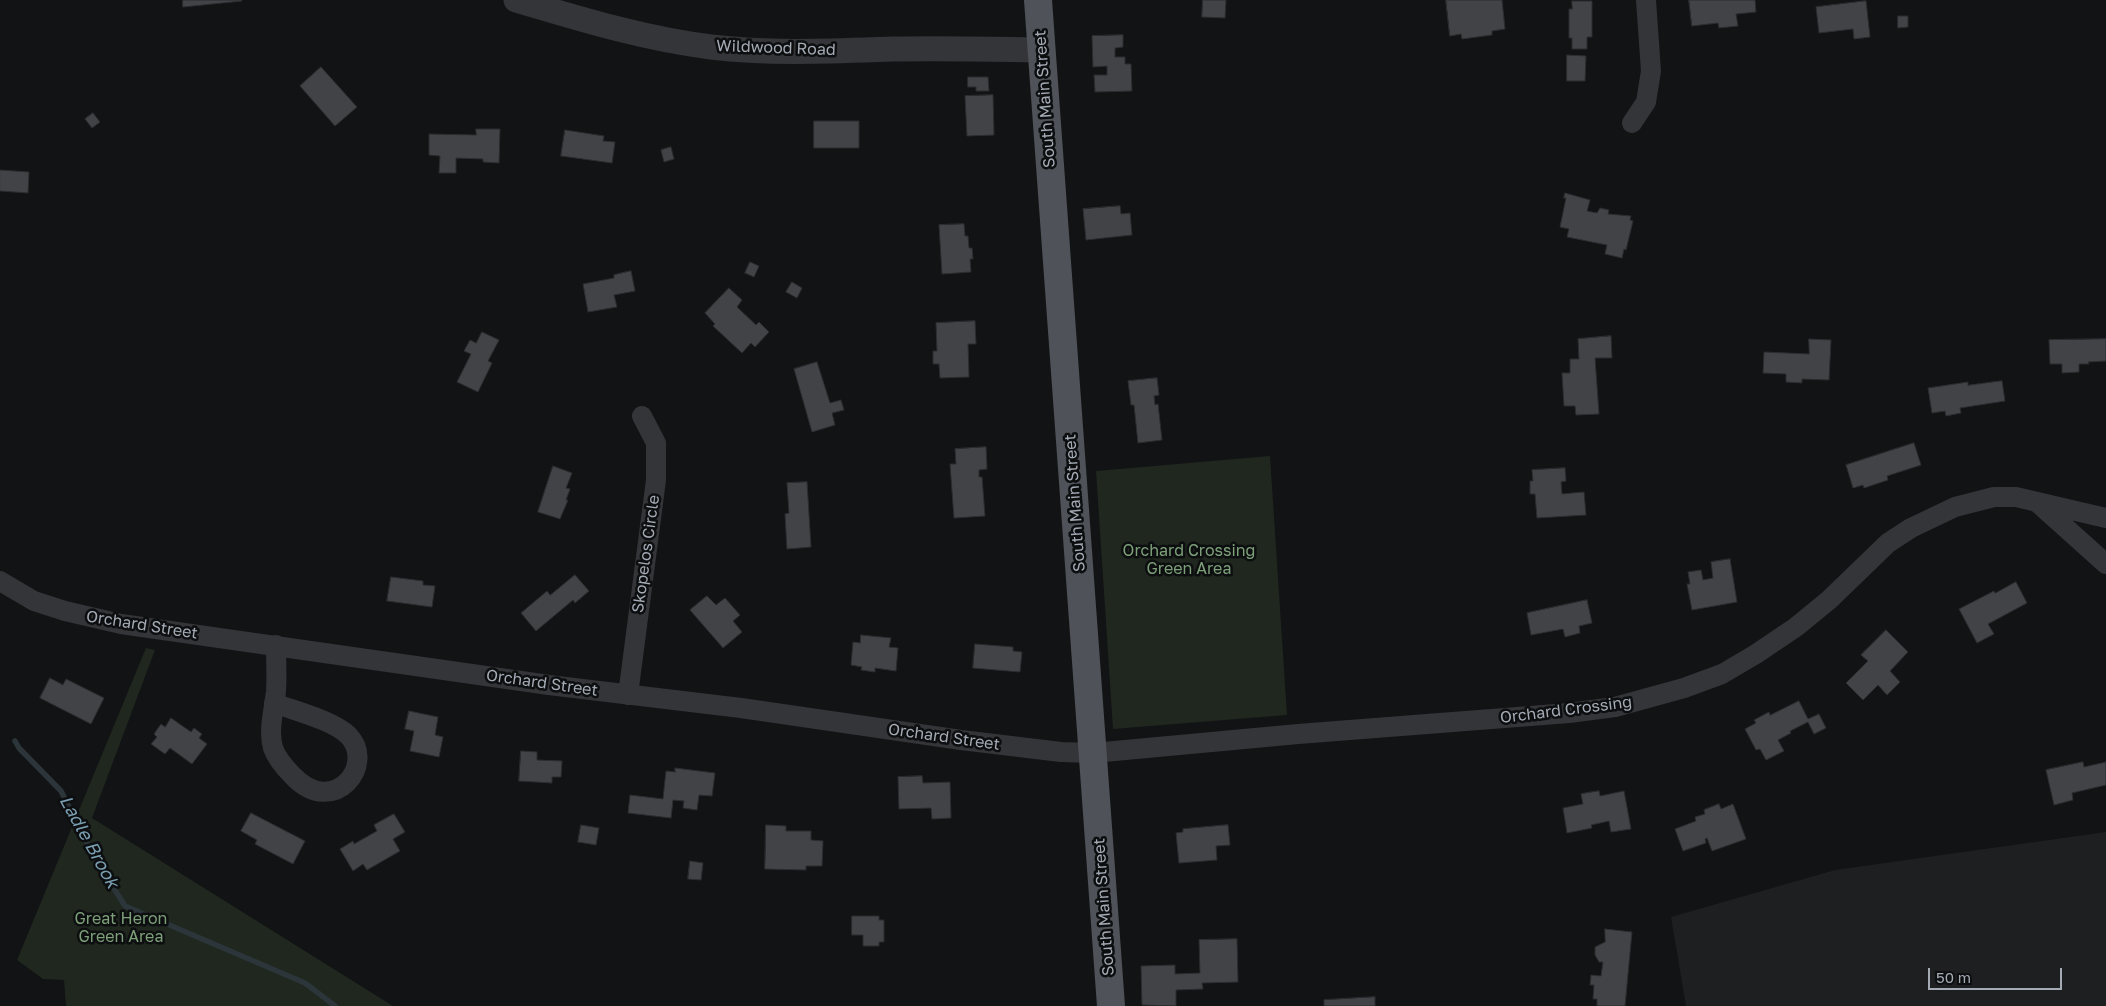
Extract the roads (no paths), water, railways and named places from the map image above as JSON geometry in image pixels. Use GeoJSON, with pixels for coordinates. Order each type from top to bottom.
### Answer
{"type":"FeatureCollection","features":[{"type":"Feature","properties":{"kind":"main road","name":"South Main Street"},"geometry":{"type":"LineString","coordinates":[[1038,0],[1111,1006]]}},
{"type":"Feature","properties":{"kind":"street","name":"Wildwood Road"},"geometry":{"type":"LineString","coordinates":[[516,0],[614,28],[712,47],[774,50],[967,48],[1041,50]]}},
{"type":"Feature","properties":{"kind":"street"},"geometry":{"type":"LineString","coordinates":[[1632,122],[1646,102],[1651,71],[1646,0]]}},
{"type":"Feature","properties":{"kind":"street","name":"Skopelos Circle"},"geometry":{"type":"LineString","coordinates":[[628,695],[656,480],[656,443],[642,416]]}},
{"type":"Feature","properties":{"kind":"street","name":"Orchard Crossing"},"geometry":{"type":"LineString","coordinates":[[1093,752],[1569,713],[1615,707],[1671,693],[1722,674],[1795,628],[1829,600],[1888,543],[1911,528],[1955,507],[1994,497],[2016,497],[2038,504],[2106,518]]}},
{"type":"Feature","properties":{"kind":"street","name":"Orchard Crossing"},"geometry":{"type":"LineString","coordinates":[[2038,504],[2106,564]]}},
{"type":"Feature","properties":{"kind":"street","name":"Orchard Street"},"geometry":{"type":"LineString","coordinates":[[0,581],[34,601],[65,611],[121,624],[628,695],[1062,752],[1093,752]]}},
{"type":"Feature","properties":{"kind":"street"},"geometry":{"type":"LineString","coordinates":[[274,703],[329,724],[349,736],[355,746],[357,757],[356,769],[350,780],[330,792],[318,792],[308,789],[299,783],[286,769],[274,750],[272,729],[276,645]]}},
{"type":"Feature","properties":{"kind":"waterway","name":"Ladle Brook"},"geometry":{"type":"LineString","coordinates":[[15,741],[19,748],[61,791],[93,855],[125,906],[305,983],[335,1006]]}},
{"type":"Feature","properties":{"kind":"park label","name":"Orchard Crossing Green Area"},"geometry":{"type":"Point","coordinates":[1189,560]}},
{"type":"Feature","properties":{"kind":"park label","name":"Great Heron Green Area"},"geometry":{"type":"Point","coordinates":[121,928]}}]}
